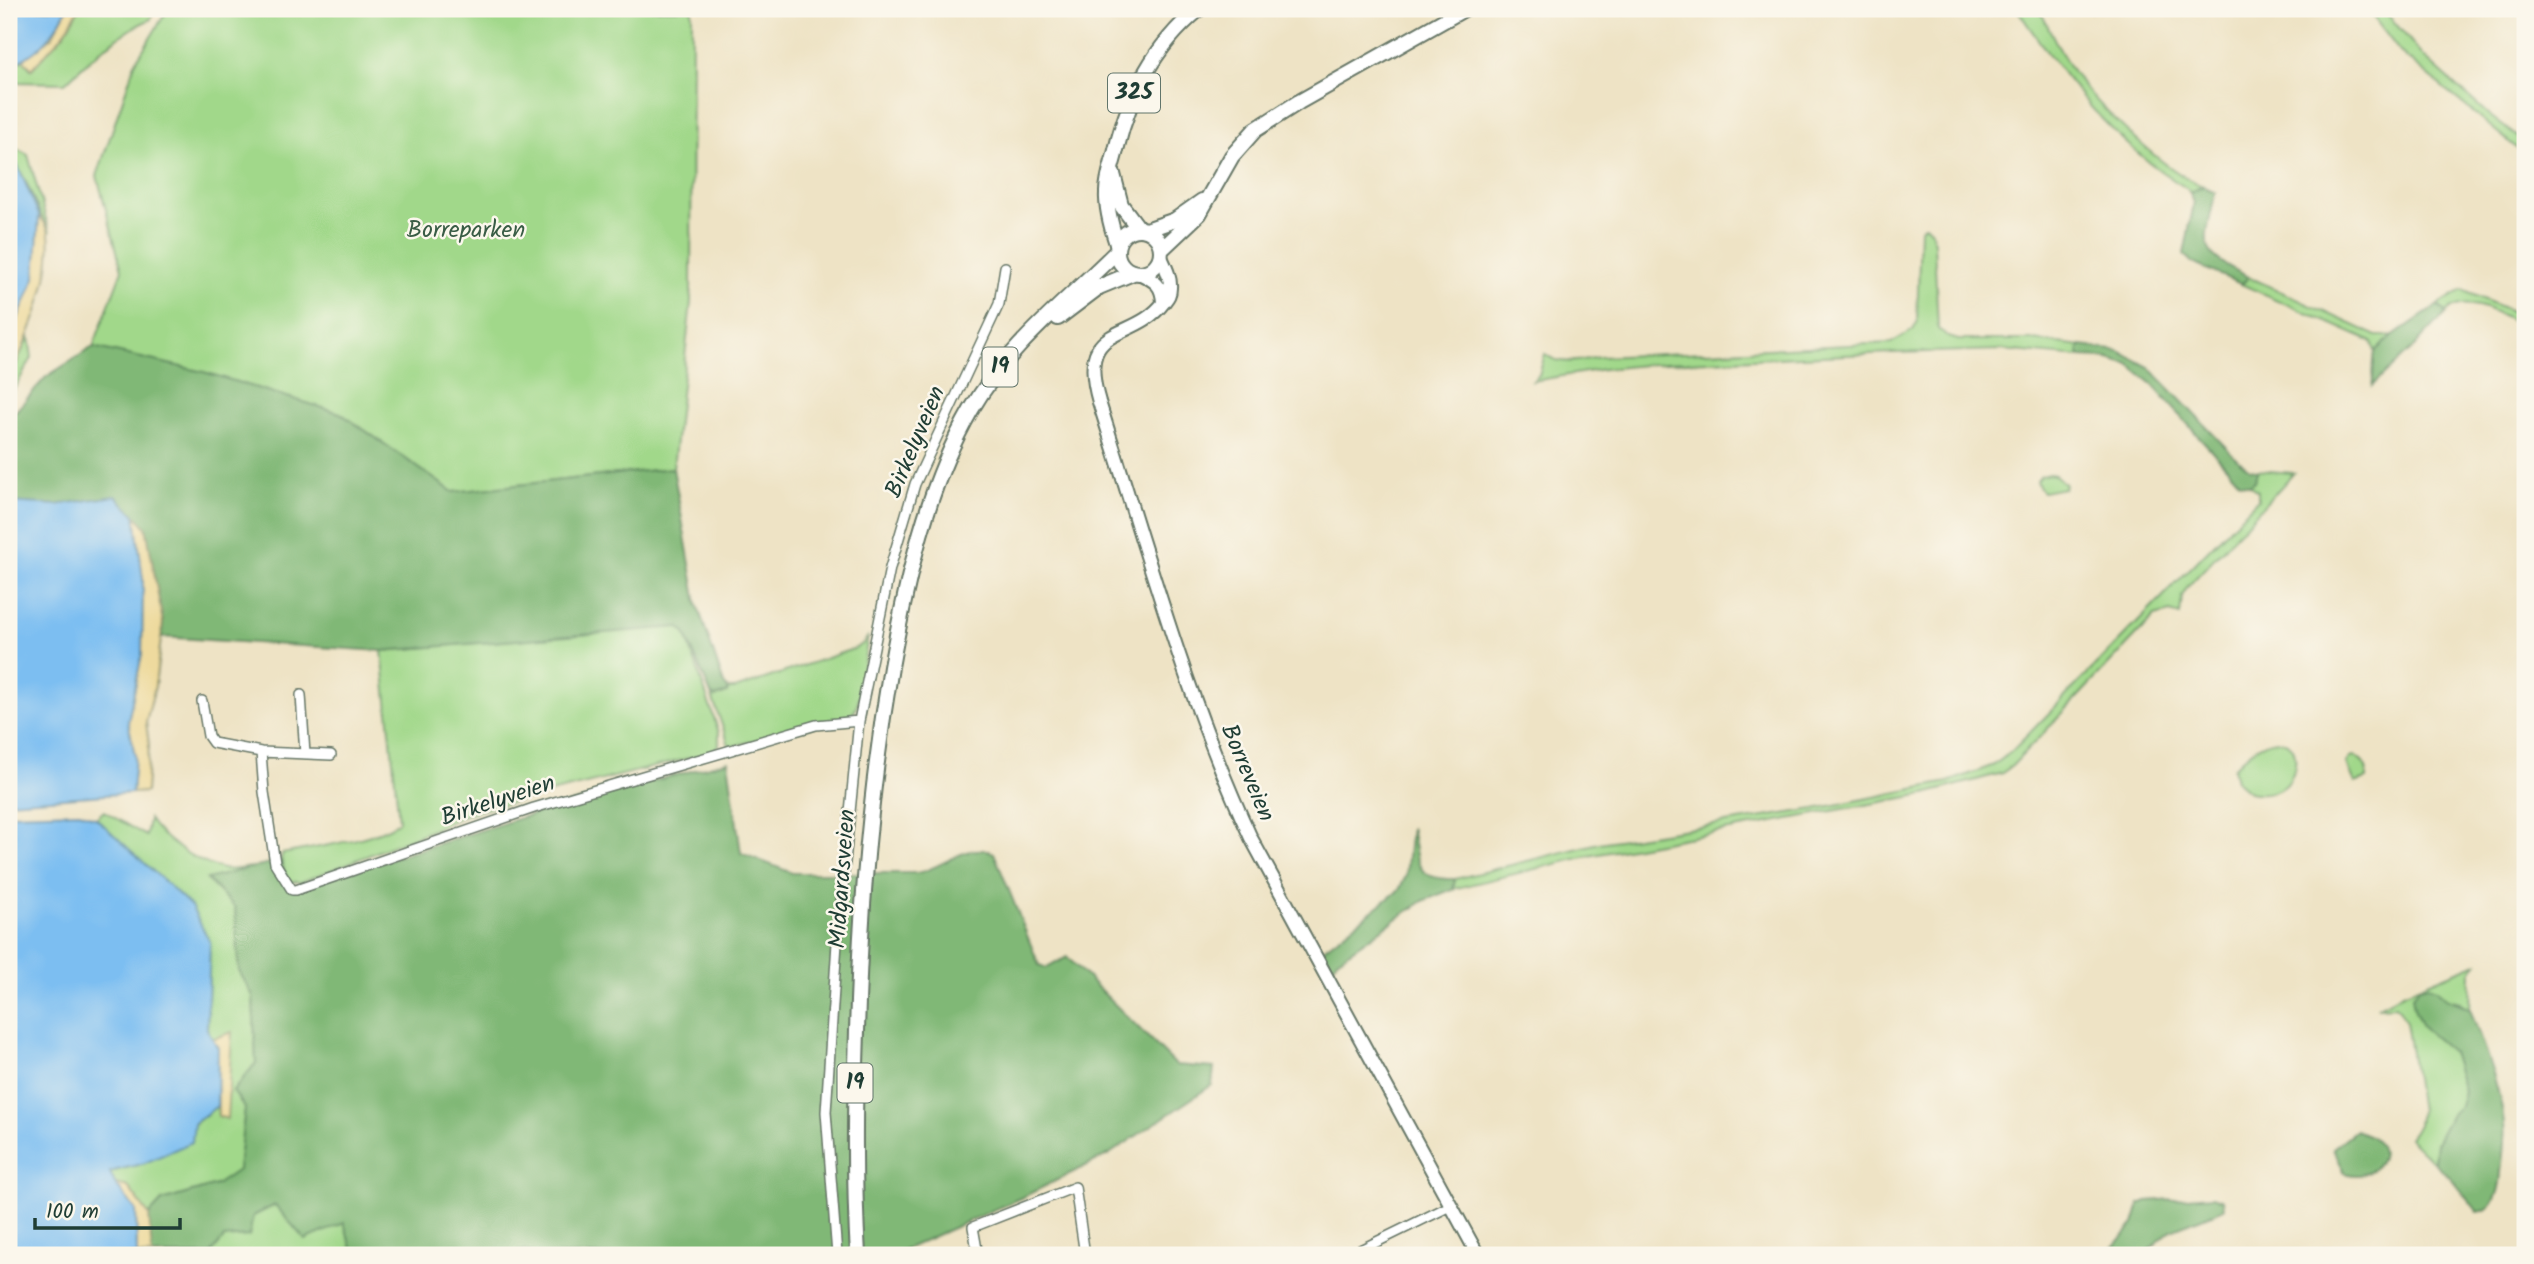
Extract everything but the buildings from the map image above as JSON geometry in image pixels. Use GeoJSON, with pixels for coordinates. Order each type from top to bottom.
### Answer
{"type":"FeatureCollection","features":[{"type":"Feature","properties":{"kind":"main road","name":"325"},"geometry":{"type":"LineString","coordinates":[[1117,248],[1109,216],[1107,192],[1128,110],[1146,68],[1175,30],[1199,9]]}},
{"type":"Feature","properties":{"kind":"main road","name":"19"},"geometry":{"type":"LineString","coordinates":[[1137,273],[1154,268],[1161,253],[1199,214],[1232,156],[1255,130],[1299,102],[1464,9]]}},
{"type":"Feature","properties":{"kind":"main road","name":"325"},"geometry":{"type":"LineString","coordinates":[[1112,166],[1121,205],[1142,230]]}},
{"type":"Feature","properties":{"kind":"main road","name":"19"},"geometry":{"type":"LineString","coordinates":[[1117,248],[1126,233],[1175,220],[1208,195]]}},
{"type":"Feature","properties":{"kind":"main road"},"geometry":{"type":"LineString","coordinates":[[1142,230],[1157,238],[1171,285],[1170,295],[1163,302]]}},
{"type":"Feature","properties":{"kind":"main road"},"geometry":{"type":"LineString","coordinates":[[1117,248],[1121,264],[1156,281],[1163,293],[1163,302]]}},
{"type":"Feature","properties":{"kind":"main road","name":"Midgardsveien"},"geometry":{"type":"LineString","coordinates":[[858,1255],[854,1164],[855,1094],[866,853],[882,723],[900,619],[929,512],[930,496],[951,447],[990,380],[1033,329],[1117,248]]}},
{"type":"Feature","properties":{"kind":"main road","name":"Midgardsveien"},"geometry":{"type":"LineString","coordinates":[[929,512],[979,413],[1035,339],[1088,293],[1137,273]]}},
{"type":"Feature","properties":{"kind":"main road","name":"Borreveien"},"geometry":{"type":"LineString","coordinates":[[1163,302],[1153,314],[1106,340],[1096,356],[1093,375],[1097,395],[1191,691],[1230,793],[1251,838],[1478,1255]]}},
{"type":"Feature","properties":{"kind":"street","name":"Birkelyveien"},"geometry":{"type":"LineString","coordinates":[[837,1255],[827,1112],[836,943],[859,721],[890,568],[915,484],[999,304],[1005,267]]}},
{"type":"Feature","properties":{"kind":"street"},"geometry":{"type":"LineString","coordinates":[[301,695],[305,754]]}},
{"type":"Feature","properties":{"kind":"street"},"geometry":{"type":"LineString","coordinates":[[202,701],[208,736],[213,743],[261,752],[331,755]]}},
{"type":"Feature","properties":{"kind":"street","name":"Birkelyveien"},"geometry":{"type":"LineString","coordinates":[[261,752],[275,863],[292,890],[296,890],[534,808],[816,725],[859,721]]}},
{"type":"Feature","properties":{"kind":"street"},"geometry":{"type":"LineString","coordinates":[[978,1255],[973,1227],[1075,1187],[1085,1255]]}},
{"type":"Feature","properties":{"kind":"street"},"geometry":{"type":"LineString","coordinates":[[1350,1255],[1450,1206]]}},
{"type":"Feature","properties":{"kind":"green space"},"geometry":{"type":"Polygon","coordinates":[[[79,9],[153,9],[151,19],[116,39],[65,83],[12,82],[9,94],[9,66],[23,60],[31,69],[64,34],[79,9]]]}},
{"type":"Feature","properties":{"kind":"green space","name":"Borreparken"},"geometry":{"type":"Polygon","coordinates":[[[168,9],[692,9],[691,302],[673,468],[453,492],[340,413],[93,347],[122,270],[97,176],[135,63],[168,9]]]}},
{"type":"Feature","properties":{"kind":"green space"},"geometry":{"type":"Polygon","coordinates":[[[2017,9],[2039,9],[2061,52],[2087,90],[2153,154],[2188,179],[2203,186],[2190,193],[2135,151],[2072,85],[2017,9]]]}},
{"type":"Feature","properties":{"kind":"green space"},"geometry":{"type":"Polygon","coordinates":[[[2367,9],[2383,9],[2424,57],[2525,143],[2525,155],[2400,52],[2367,9]]]}},
{"type":"Feature","properties":{"kind":"green space"},"geometry":{"type":"Polygon","coordinates":[[[9,145],[28,155],[50,233],[21,172],[9,157],[9,145]]]}},
{"type":"Feature","properties":{"kind":"green space"},"geometry":{"type":"Polygon","coordinates":[[[2203,186],[2215,193],[2207,244],[2218,259],[2247,276],[2241,284],[2192,263],[2184,254],[2194,203],[2190,193],[2203,186]]]}},
{"type":"Feature","properties":{"kind":"green space"},"geometry":{"type":"Polygon","coordinates":[[[1925,225],[1932,232],[1934,243],[1938,329],[1946,336],[1958,340],[2033,340],[2082,346],[2079,350],[2080,357],[2002,350],[1664,363],[1604,369],[1533,381],[1539,375],[1545,354],[1557,360],[1571,362],[1600,357],[1891,343],[1913,330],[1917,323],[1920,229],[1925,225]]]}},
{"type":"Feature","properties":{"kind":"green space"},"geometry":{"type":"Polygon","coordinates":[[[2247,276],[2377,336],[2393,336],[2375,352],[2372,342],[2241,284],[2247,276]]]}},
{"type":"Feature","properties":{"kind":"green space"},"geometry":{"type":"Polygon","coordinates":[[[2462,290],[2525,317],[2525,327],[2496,312],[2474,305],[2464,304],[2446,313],[2438,305],[2462,290]]]}},
{"type":"Feature","properties":{"kind":"green space"},"geometry":{"type":"Polygon","coordinates":[[[2438,305],[2446,313],[2372,386],[2374,356],[2378,348],[2438,305]]]}},
{"type":"Feature","properties":{"kind":"green space"},"geometry":{"type":"Polygon","coordinates":[[[29,336],[32,358],[9,398],[9,379],[29,336]]]}},
{"type":"Feature","properties":{"kind":"green space"},"geometry":{"type":"Polygon","coordinates":[[[2082,346],[2119,351],[2149,367],[2239,461],[2250,469],[2257,470],[2255,481],[2250,485],[2240,482],[2150,382],[2129,365],[2105,358],[2080,357],[2078,350],[2082,346]]]}},
{"type":"Feature","properties":{"kind":"green space"},"geometry":{"type":"Polygon","coordinates":[[[93,347],[204,372],[340,413],[453,492],[673,468],[697,604],[728,689],[727,693],[715,697],[711,694],[685,633],[679,627],[382,651],[162,637],[163,623],[146,527],[116,496],[56,505],[9,502],[9,419],[46,377],[93,347]]]}},
{"type":"Feature","properties":{"kind":"green space"},"geometry":{"type":"Polygon","coordinates":[[[2257,470],[2294,473],[2189,585],[2182,596],[2180,615],[2170,612],[2155,616],[2012,766],[2002,773],[1925,794],[1588,856],[1453,889],[1455,879],[1599,843],[1815,809],[1948,782],[1994,765],[2012,751],[2258,499],[2258,491],[2250,485],[2255,481],[2257,470]]]}},
{"type":"Feature","properties":{"kind":"green space"},"geometry":{"type":"Polygon","coordinates":[[[2055,475],[2065,484],[2064,488],[2043,492],[2037,481],[2041,476],[2055,475]]]}},
{"type":"Feature","properties":{"kind":"green space"},"geometry":{"type":"Polygon","coordinates":[[[679,627],[685,632],[719,733],[719,745],[709,753],[467,814],[301,882],[292,882],[286,877],[282,854],[361,838],[399,821],[382,651],[679,627]]]}},
{"type":"Feature","properties":{"kind":"green space"},"geometry":{"type":"Polygon","coordinates":[[[868,636],[858,703],[854,712],[845,718],[729,745],[711,694],[715,697],[727,693],[728,689],[735,689],[856,648],[864,643],[868,636]]]}},
{"type":"Feature","properties":{"kind":"green space"},"geometry":{"type":"Polygon","coordinates":[[[2277,740],[2288,743],[2294,753],[2295,767],[2290,779],[2282,788],[2274,791],[2249,792],[2236,781],[2233,768],[2258,746],[2277,740]]]}},
{"type":"Feature","properties":{"kind":"green space"},"geometry":{"type":"Polygon","coordinates":[[[2355,757],[2363,763],[2367,779],[2355,783],[2347,764],[2350,758],[2355,757]]]}},
{"type":"Feature","properties":{"kind":"green space"},"geometry":{"type":"Polygon","coordinates":[[[728,761],[741,853],[792,873],[916,873],[975,850],[994,853],[1039,965],[1047,968],[1067,957],[1176,1065],[1214,1068],[1212,1085],[1108,1155],[1025,1196],[892,1255],[535,1255],[525,1251],[509,1255],[354,1255],[344,1223],[305,1240],[275,1205],[253,1216],[249,1236],[224,1238],[210,1255],[152,1255],[149,1215],[162,1201],[216,1185],[238,1170],[245,1108],[233,1091],[256,1063],[253,996],[239,971],[235,908],[207,879],[281,860],[290,890],[549,809],[728,761]]]}},
{"type":"Feature","properties":{"kind":"green space"},"geometry":{"type":"Polygon","coordinates":[[[104,811],[146,836],[149,819],[172,843],[192,857],[213,866],[230,870],[252,867],[207,880],[235,908],[239,970],[253,996],[256,1063],[233,1091],[245,1108],[238,1171],[217,1185],[162,1201],[149,1215],[128,1187],[115,1184],[109,1172],[145,1163],[217,1106],[218,1116],[231,1033],[212,1039],[207,1030],[210,942],[133,854],[96,818],[104,811]]]}},
{"type":"Feature","properties":{"kind":"green space"},"geometry":{"type":"Polygon","coordinates":[[[1411,827],[1417,859],[1424,872],[1431,876],[1455,879],[1453,889],[1423,901],[1337,960],[1332,968],[1321,951],[1399,890],[1406,876],[1411,827]]]}},
{"type":"Feature","properties":{"kind":"green space"},"geometry":{"type":"Polygon","coordinates":[[[2477,963],[2471,972],[2470,1009],[2460,1002],[2448,999],[2422,1027],[2452,1052],[2464,1091],[2460,1106],[2452,1113],[2436,1143],[2434,1163],[2409,1138],[2418,1125],[2420,1110],[2406,1022],[2395,1006],[2377,1007],[2403,993],[2477,963]]]}},
{"type":"Feature","properties":{"kind":"green space"},"geometry":{"type":"Polygon","coordinates":[[[2428,986],[2470,1009],[2499,1095],[2504,1130],[2500,1185],[2493,1203],[2478,1212],[2451,1178],[2434,1163],[2436,1143],[2452,1113],[2460,1106],[2464,1091],[2452,1052],[2422,1027],[2414,1008],[2412,996],[2419,988],[2428,986]]]}},
{"type":"Feature","properties":{"kind":"green space"},"geometry":{"type":"Polygon","coordinates":[[[2356,1130],[2379,1143],[2381,1158],[2372,1170],[2355,1175],[2345,1173],[2333,1148],[2356,1130]]]}},
{"type":"Feature","properties":{"kind":"green space"},"geometry":{"type":"Polygon","coordinates":[[[2213,1196],[2223,1200],[2224,1209],[2171,1230],[2143,1255],[2107,1255],[2134,1224],[2140,1204],[2146,1201],[2213,1196]]]}},
{"type":"Feature","properties":{"kind":"green space"},"geometry":{"type":"Polygon","coordinates":[[[275,1205],[345,1223],[354,1255],[210,1255],[224,1238],[253,1216],[275,1205]]]}},
{"type":"Feature","properties":{"kind":"sand"},"geometry":{"type":"Polygon","coordinates":[[[67,9],[79,9],[64,34],[32,69],[23,60],[52,37],[67,9]]]}},
{"type":"Feature","properties":{"kind":"sand"},"geometry":{"type":"Polygon","coordinates":[[[39,215],[49,231],[48,270],[38,308],[9,379],[9,339],[35,278],[39,215]]]}},
{"type":"Feature","properties":{"kind":"sand"},"geometry":{"type":"Polygon","coordinates":[[[135,515],[146,527],[163,623],[155,686],[146,722],[149,745],[146,792],[132,793],[135,756],[128,721],[142,654],[143,580],[135,515]]]}},
{"type":"Feature","properties":{"kind":"sand"},"geometry":{"type":"Polygon","coordinates":[[[232,1032],[227,1119],[218,1116],[217,1048],[212,1039],[232,1032]]]}},
{"type":"Feature","properties":{"kind":"sand"},"geometry":{"type":"Polygon","coordinates":[[[115,1184],[128,1187],[149,1215],[152,1255],[137,1255],[136,1210],[115,1184]]]}},
{"type":"Feature","properties":{"kind":"water"},"geometry":{"type":"Polygon","coordinates":[[[9,9],[67,9],[56,28],[37,50],[9,66],[9,9]]]}},
{"type":"Feature","properties":{"kind":"water"},"geometry":{"type":"Polygon","coordinates":[[[9,157],[17,164],[39,215],[35,278],[9,339],[9,157]]]}},
{"type":"Feature","properties":{"kind":"water"},"geometry":{"type":"Polygon","coordinates":[[[116,496],[135,515],[143,580],[142,654],[128,721],[135,756],[132,793],[9,802],[9,502],[56,505],[116,496]]]}},
{"type":"Feature","properties":{"kind":"water"},"geometry":{"type":"Polygon","coordinates":[[[80,812],[96,818],[191,906],[210,942],[207,1029],[218,1048],[217,1106],[194,1123],[192,1142],[145,1163],[110,1172],[115,1184],[136,1210],[137,1255],[9,1255],[9,814],[80,812]]]}}]}
